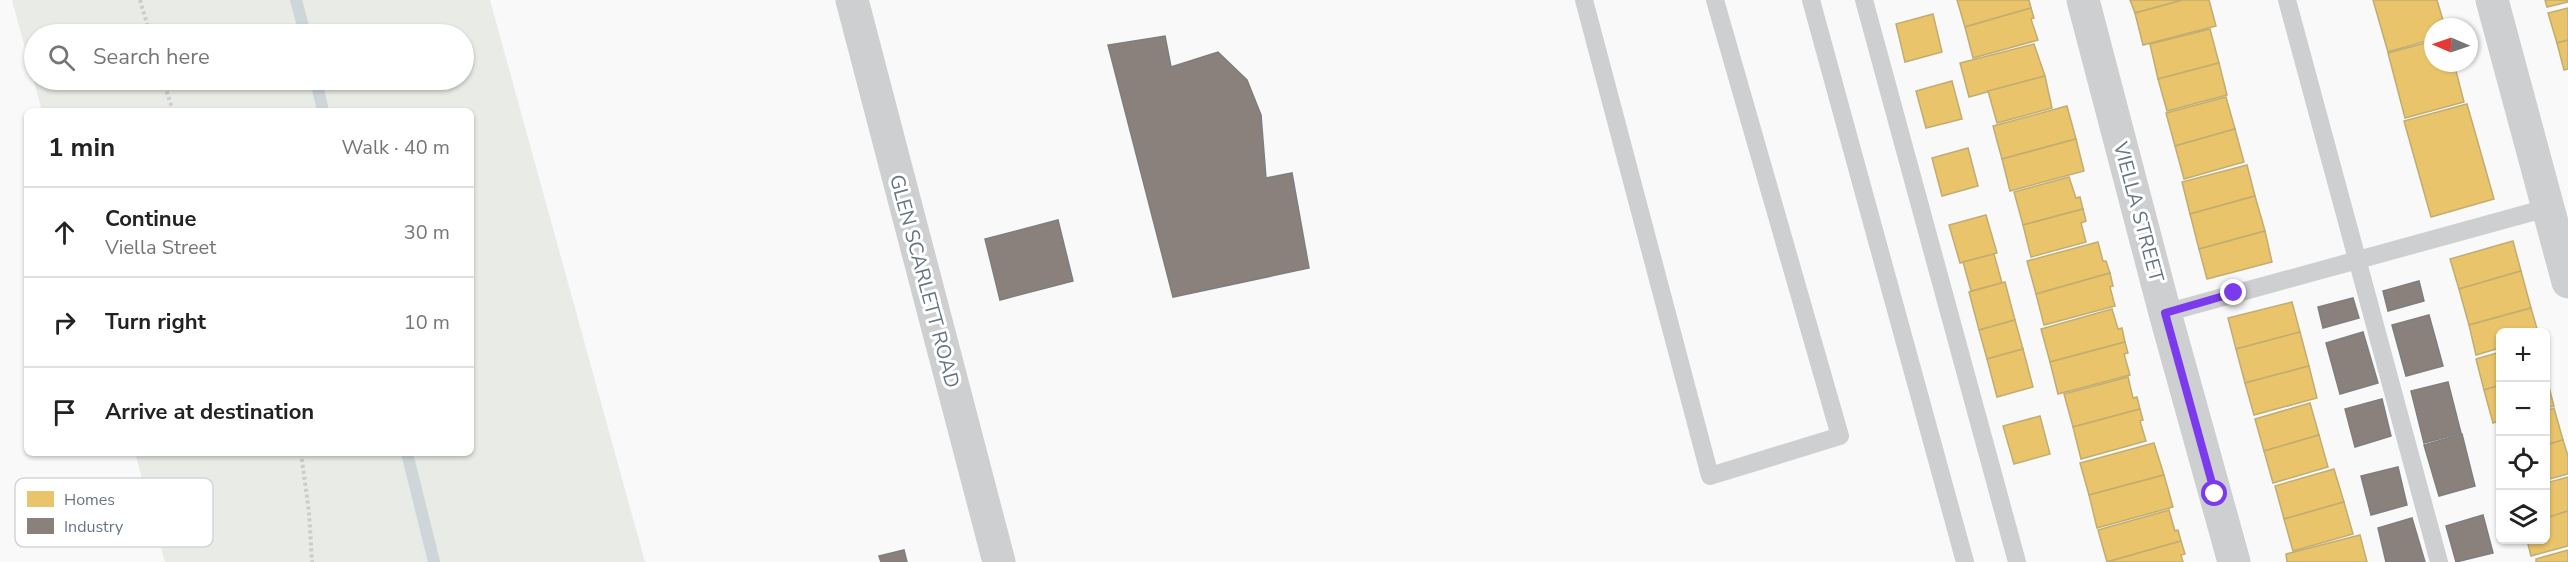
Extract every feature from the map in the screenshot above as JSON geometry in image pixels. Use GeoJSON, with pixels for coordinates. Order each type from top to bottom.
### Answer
{"type":"FeatureCollection","features":[{"type":"Feature","properties":{"kind":"street","name":"GLEN SCARLETT ROAD"},"geometry":{"type":"LineString","coordinates":[[852,0],[999,562]]}},
{"type":"Feature","properties":{"kind":"street","name":"VIELLA STREET"},"geometry":{"type":"LineString","coordinates":[[2083,0],[2165,313],[2234,562]]}},
{"type":"Feature","properties":{"kind":"street"},"geometry":{"type":"LineString","coordinates":[[2492,0],[2558,205],[2568,282]]}},
{"type":"Feature","properties":{"kind":"lane"},"geometry":{"type":"LineString","coordinates":[[1584,0],[1710,476],[1840,436],[1715,0]]}},
{"type":"Feature","properties":{"kind":"lane"},"geometry":{"type":"LineString","coordinates":[[1811,0],[1965,562]]}},
{"type":"Feature","properties":{"kind":"lane"},"geometry":{"type":"LineString","coordinates":[[1864,0],[2017,562]]}},
{"type":"Feature","properties":{"kind":"lane"},"geometry":{"type":"LineString","coordinates":[[2288,0],[2439,562]]}},
{"type":"Feature","properties":{"kind":"lane"},"geometry":{"type":"LineString","coordinates":[[2165,313],[2558,205]]}},
{"type":"Feature","properties":{"kind":"path"},"geometry":{"type":"LineString","coordinates":[[140,0],[147,24]]}},
{"type":"Feature","properties":{"kind":"path"},"geometry":{"type":"LineString","coordinates":[[166,90],[172,108]]}},
{"type":"Feature","properties":{"kind":"path"},"geometry":{"type":"LineString","coordinates":[[301,456],[309,512],[312,562]]}},
{"type":"Feature","properties":{"kind":"shaded area"},"geometry":{"type":"Polygon","coordinates":[[[12,0],[490,0],[645,562],[165,562],[161,547],[213,547],[213,478],[142,478],[136,456],[474,456],[474,108],[41,108],[36,90],[474,90],[474,24],[24,24],[24,44],[12,0]]]}},
{"type":"Feature","properties":{"kind":"building: Homes"},"geometry":{"type":"Polygon","coordinates":[[[1957,0],[2029,0],[2031,8],[1965,27],[1957,0]]]}},
{"type":"Feature","properties":{"kind":"building: Homes"},"geometry":{"type":"Polygon","coordinates":[[[2130,0],[2183,0],[2135,13],[2130,0]]]}},
{"type":"Feature","properties":{"kind":"building: Homes"},"geometry":{"type":"Polygon","coordinates":[[[2183,0],[2209,0],[2216,26],[2143,45],[2135,13],[2183,0]]]}},
{"type":"Feature","properties":{"kind":"building: Homes"},"geometry":{"type":"Polygon","coordinates":[[[2373,0],[2437,0],[2442,18],[2424,18],[2424,42],[2388,52],[2373,0]]]}},
{"type":"Feature","properties":{"kind":"building: Homes"},"geometry":{"type":"Polygon","coordinates":[[[2545,0],[2568,0],[2568,2],[2547,7],[2545,0]]]}},
{"type":"Feature","properties":{"kind":"building: Homes"},"geometry":{"type":"Polygon","coordinates":[[[2031,8],[2034,18],[2031,19],[2038,40],[1973,58],[1965,27],[2031,8]]]}},
{"type":"Feature","properties":{"kind":"building: Homes"},"geometry":{"type":"Polygon","coordinates":[[[2568,8],[2568,40],[2557,43],[2548,13],[2568,8]]]}},
{"type":"Feature","properties":{"kind":"building: Homes"},"geometry":{"type":"Polygon","coordinates":[[[1933,14],[1942,52],[1905,62],[1896,24],[1933,14]]]}},
{"type":"Feature","properties":{"kind":"building: Homes"},"geometry":{"type":"Polygon","coordinates":[[[2210,29],[2219,63],[2158,79],[2150,44],[2210,29]]]}},
{"type":"Feature","properties":{"kind":"building: Homes"},"geometry":{"type":"Polygon","coordinates":[[[2568,40],[2568,69],[2564,70],[2557,43],[2568,40]]]}},
{"type":"Feature","properties":{"kind":"building: Homes"},"geometry":{"type":"Polygon","coordinates":[[[2424,43],[2424,72],[2456,72],[2464,102],[2405,118],[2388,53],[2424,43]]]}},
{"type":"Feature","properties":{"kind":"building: Homes"},"geometry":{"type":"Polygon","coordinates":[[[2034,44],[2045,76],[1969,97],[1960,63],[2034,44]]]}},
{"type":"Feature","properties":{"kind":"building: Homes"},"geometry":{"type":"Polygon","coordinates":[[[2219,63],[2227,95],[2167,111],[2158,79],[2219,63]]]}},
{"type":"Feature","properties":{"kind":"building: Homes"},"geometry":{"type":"Polygon","coordinates":[[[2045,76],[2052,108],[1997,123],[1988,91],[2045,76]]]}},
{"type":"Feature","properties":{"kind":"building: Homes"},"geometry":{"type":"Polygon","coordinates":[[[1952,81],[1962,119],[1926,128],[1916,91],[1952,81]]]}},
{"type":"Feature","properties":{"kind":"building: Homes"},"geometry":{"type":"Polygon","coordinates":[[[2226,97],[2235,129],[2175,146],[2166,113],[2226,97]]]}},
{"type":"Feature","properties":{"kind":"building: Homes"},"geometry":{"type":"Polygon","coordinates":[[[2467,104],[2494,199],[2431,217],[2404,121],[2467,104]]]}},
{"type":"Feature","properties":{"kind":"building: Homes"},"geometry":{"type":"Polygon","coordinates":[[[2067,106],[2076,139],[2002,159],[1993,126],[2067,106]]]}},
{"type":"Feature","properties":{"kind":"building: Homes"},"geometry":{"type":"Polygon","coordinates":[[[2235,129],[2244,162],[2184,179],[2175,146],[2235,129]]]}},
{"type":"Feature","properties":{"kind":"building: Homes"},"geometry":{"type":"Polygon","coordinates":[[[2076,139],[2084,171],[2010,191],[2002,159],[2076,139]]]}},
{"type":"Feature","properties":{"kind":"building: Homes"},"geometry":{"type":"Polygon","coordinates":[[[1968,148],[1978,186],[1942,196],[1932,158],[1968,148]]]}},
{"type":"Feature","properties":{"kind":"building: Homes"},"geometry":{"type":"Polygon","coordinates":[[[2247,165],[2255,196],[2190,214],[2182,182],[2247,165]]]}},
{"type":"Feature","properties":{"kind":"building: Homes"},"geometry":{"type":"Polygon","coordinates":[[[2069,177],[2076,198],[2080,197],[2083,209],[2023,225],[2014,192],[2069,177]]]}},
{"type":"Feature","properties":{"kind":"building: Homes"},"geometry":{"type":"Polygon","coordinates":[[[2255,196],[2265,231],[2199,249],[2190,214],[2255,196]]]}},
{"type":"Feature","properties":{"kind":"building: Homes"},"geometry":{"type":"Polygon","coordinates":[[[2083,209],[2086,221],[2081,223],[2086,242],[2031,257],[2023,225],[2083,209]]]}},
{"type":"Feature","properties":{"kind":"building: Homes"},"geometry":{"type":"Polygon","coordinates":[[[1986,215],[1997,253],[1960,263],[1949,225],[1986,215]]]}},
{"type":"Feature","properties":{"kind":"building: Homes"},"geometry":{"type":"Polygon","coordinates":[[[2265,231],[2272,262],[2207,279],[2199,249],[2265,231]]]}},
{"type":"Feature","properties":{"kind":"building: Homes"},"geometry":{"type":"Polygon","coordinates":[[[2513,241],[2521,271],[2459,289],[2450,259],[2513,241]]]}},
{"type":"Feature","properties":{"kind":"building: Homes"},"geometry":{"type":"Polygon","coordinates":[[[2098,242],[2103,261],[2106,261],[2110,273],[2036,294],[2027,261],[2098,242]]]}},
{"type":"Feature","properties":{"kind":"building: Homes"},"geometry":{"type":"Polygon","coordinates":[[[1994,254],[2002,283],[1971,291],[1963,262],[1994,254]]]}},
{"type":"Feature","properties":{"kind":"building: Homes"},"geometry":{"type":"Polygon","coordinates":[[[2521,271],[2531,308],[2469,325],[2459,289],[2521,271]]]}},
{"type":"Feature","properties":{"kind":"building: Homes"},"geometry":{"type":"Polygon","coordinates":[[[2110,273],[2113,286],[2110,287],[2115,306],[2044,325],[2036,294],[2110,273]]]}},
{"type":"Feature","properties":{"kind":"building: Homes"},"geometry":{"type":"Polygon","coordinates":[[[2005,282],[2015,320],[1979,330],[1969,292],[2005,282]]]}},
{"type":"Feature","properties":{"kind":"building: Homes"},"geometry":{"type":"Polygon","coordinates":[[[2292,302],[2300,332],[2236,349],[2228,318],[2292,302]]]}},
{"type":"Feature","properties":{"kind":"building: Homes"},"geometry":{"type":"Polygon","coordinates":[[[2531,308],[2537,328],[2496,328],[2496,349],[2476,355],[2469,325],[2531,308]]]}},
{"type":"Feature","properties":{"kind":"building: Homes"},"geometry":{"type":"Polygon","coordinates":[[[2112,309],[2118,329],[2122,328],[2125,342],[2050,362],[2041,329],[2112,309]]]}},
{"type":"Feature","properties":{"kind":"building: Homes"},"geometry":{"type":"Polygon","coordinates":[[[2015,320],[2023,349],[1987,359],[1979,330],[2015,320]]]}},
{"type":"Feature","properties":{"kind":"building: Homes"},"geometry":{"type":"Polygon","coordinates":[[[2300,332],[2309,366],[2245,383],[2236,349],[2300,332]]]}},
{"type":"Feature","properties":{"kind":"building: Homes"},"geometry":{"type":"Polygon","coordinates":[[[2125,342],[2128,353],[2124,354],[2130,375],[2058,394],[2050,362],[2125,342]]]}},
{"type":"Feature","properties":{"kind":"building: Homes"},"geometry":{"type":"Polygon","coordinates":[[[2023,349],[2033,387],[1997,397],[1987,359],[2023,349]]]}},
{"type":"Feature","properties":{"kind":"building: Homes"},"geometry":{"type":"Polygon","coordinates":[[[2496,353],[2496,386],[2484,390],[2476,359],[2496,353]]]}},
{"type":"Feature","properties":{"kind":"building: Homes"},"geometry":{"type":"Polygon","coordinates":[[[2309,366],[2317,398],[2254,415],[2245,383],[2309,366]]]}},
{"type":"Feature","properties":{"kind":"building: Homes"},"geometry":{"type":"Polygon","coordinates":[[[2128,377],[2133,398],[2137,397],[2140,409],[2073,427],[2064,394],[2128,377]]]}},
{"type":"Feature","properties":{"kind":"building: Homes"},"geometry":{"type":"Polygon","coordinates":[[[2496,386],[2496,422],[2493,423],[2484,390],[2496,386]]]}},
{"type":"Feature","properties":{"kind":"building: Homes"},"geometry":{"type":"Polygon","coordinates":[[[2550,391],[2554,406],[2550,407],[2550,391]]]}},
{"type":"Feature","properties":{"kind":"building: Homes"},"geometry":{"type":"Polygon","coordinates":[[[2310,403],[2319,435],[2264,451],[2255,419],[2310,403]]]}},
{"type":"Feature","properties":{"kind":"building: Homes"},"geometry":{"type":"Polygon","coordinates":[[[2554,408],[2563,440],[2550,444],[2550,436],[2550,410],[2554,408]]]}},
{"type":"Feature","properties":{"kind":"building: Homes"},"geometry":{"type":"Polygon","coordinates":[[[2140,409],[2143,420],[2140,421],[2146,441],[2081,459],[2073,427],[2140,409]]]}},
{"type":"Feature","properties":{"kind":"building: Homes"},"geometry":{"type":"Polygon","coordinates":[[[2040,416],[2050,454],[2014,464],[2003,426],[2040,416]]]}},
{"type":"Feature","properties":{"kind":"building: Homes"},"geometry":{"type":"Polygon","coordinates":[[[2319,435],[2328,467],[2273,483],[2264,451],[2319,435]]]}},
{"type":"Feature","properties":{"kind":"building: Homes"},"geometry":{"type":"Polygon","coordinates":[[[2563,440],[2568,456],[2568,474],[2550,479],[2550,444],[2563,440]]]}},
{"type":"Feature","properties":{"kind":"building: Homes"},"geometry":{"type":"Polygon","coordinates":[[[2154,443],[2164,475],[2089,495],[2080,463],[2154,443]]]}},
{"type":"Feature","properties":{"kind":"building: Homes"},"geometry":{"type":"Polygon","coordinates":[[[2334,469],[2344,502],[2284,519],[2275,486],[2334,469]]]}},
{"type":"Feature","properties":{"kind":"building: Homes"},"geometry":{"type":"Polygon","coordinates":[[[2164,475],[2173,507],[2097,528],[2089,495],[2164,475]]]}},
{"type":"Feature","properties":{"kind":"building: Homes"},"geometry":{"type":"Polygon","coordinates":[[[2568,477],[2568,511],[2550,517],[2550,490],[2550,482],[2568,477]]]}},
{"type":"Feature","properties":{"kind":"building: Homes"},"geometry":{"type":"Polygon","coordinates":[[[2344,502],[2353,534],[2293,551],[2284,519],[2344,502]]]}},
{"type":"Feature","properties":{"kind":"building: Homes"},"geometry":{"type":"Polygon","coordinates":[[[2169,510],[2175,531],[2178,530],[2181,541],[2107,562],[2098,530],[2169,510]]]}},
{"type":"Feature","properties":{"kind":"building: Homes"},"geometry":{"type":"Polygon","coordinates":[[[2568,511],[2568,546],[2531,556],[2528,544],[2550,544],[2550,517],[2568,511]]]}},
{"type":"Feature","properties":{"kind":"building: Homes"},"geometry":{"type":"Polygon","coordinates":[[[2360,535],[2367,562],[2287,562],[2286,554],[2360,535]]]}},
{"type":"Feature","properties":{"kind":"building: Homes"},"geometry":{"type":"Polygon","coordinates":[[[2181,541],[2185,554],[2181,555],[2183,562],[2107,562],[2181,541]]]}},
{"type":"Feature","properties":{"kind":"building: Homes"},"geometry":{"type":"Polygon","coordinates":[[[2568,550],[2568,562],[2536,562],[2536,559],[2568,550]]]}},
{"type":"Feature","properties":{"kind":"building: Industry"},"geometry":{"type":"Polygon","coordinates":[[[1165,36],[1171,67],[1218,52],[1247,80],[1261,115],[1266,178],[1292,173],[1309,268],[1173,297],[1108,45],[1165,36]]]}},
{"type":"Feature","properties":{"kind":"building: Industry"},"geometry":{"type":"Polygon","coordinates":[[[1058,220],[1073,281],[1000,300],[985,239],[1058,220]]]}},
{"type":"Feature","properties":{"kind":"building: Industry"},"geometry":{"type":"Polygon","coordinates":[[[2419,281],[2424,301],[2388,311],[2383,291],[2419,281]]]}},
{"type":"Feature","properties":{"kind":"building: Industry"},"geometry":{"type":"Polygon","coordinates":[[[2353,298],[2359,318],[2323,328],[2318,307],[2353,298]]]}},
{"type":"Feature","properties":{"kind":"building: Industry"},"geometry":{"type":"Polygon","coordinates":[[[2429,315],[2443,366],[2406,376],[2392,325],[2429,315]]]}},
{"type":"Feature","properties":{"kind":"building: Industry"},"geometry":{"type":"Polygon","coordinates":[[[2363,332],[2378,383],[2340,394],[2326,343],[2363,332]]]}},
{"type":"Feature","properties":{"kind":"building: Industry"},"geometry":{"type":"Polygon","coordinates":[[[2448,382],[2461,433],[2424,443],[2411,391],[2448,382]]]}},
{"type":"Feature","properties":{"kind":"building: Industry"},"geometry":{"type":"Polygon","coordinates":[[[2382,399],[2391,436],[2355,447],[2345,409],[2382,399]]]}},
{"type":"Feature","properties":{"kind":"building: Industry"},"geometry":{"type":"Polygon","coordinates":[[[2462,434],[2475,486],[2439,496],[2424,445],[2462,434]]]}},
{"type":"Feature","properties":{"kind":"building: Industry"},"geometry":{"type":"Polygon","coordinates":[[[2398,467],[2407,505],[2371,515],[2361,476],[2398,467]]]}},
{"type":"Feature","properties":{"kind":"building: Industry"},"geometry":{"type":"Polygon","coordinates":[[[2483,515],[2493,553],[2456,562],[2446,526],[2483,515]]]}},
{"type":"Feature","properties":{"kind":"building: Industry"},"geometry":{"type":"Polygon","coordinates":[[[2412,518],[2425,562],[2386,562],[2378,528],[2412,518]]]}},
{"type":"Feature","properties":{"kind":"building: Industry"},"geometry":{"type":"Polygon","coordinates":[[[904,550],[907,562],[881,562],[879,556],[904,550]]]}},
{"type":"Feature","properties":{"kind":"waterway"},"geometry":{"type":"LineString","coordinates":[[296,0],[302,24]]}},
{"type":"Feature","properties":{"kind":"waterway"},"geometry":{"type":"LineString","coordinates":[[318,90],[322,108]]}},
{"type":"Feature","properties":{"kind":"waterway"},"geometry":{"type":"LineString","coordinates":[[408,456],[434,562]]}},
{"type":"Feature","properties":{"kind":"route"},"geometry":{"type":"LineString","coordinates":[[2215,494],[2165,313],[2234,293]]}}]}
